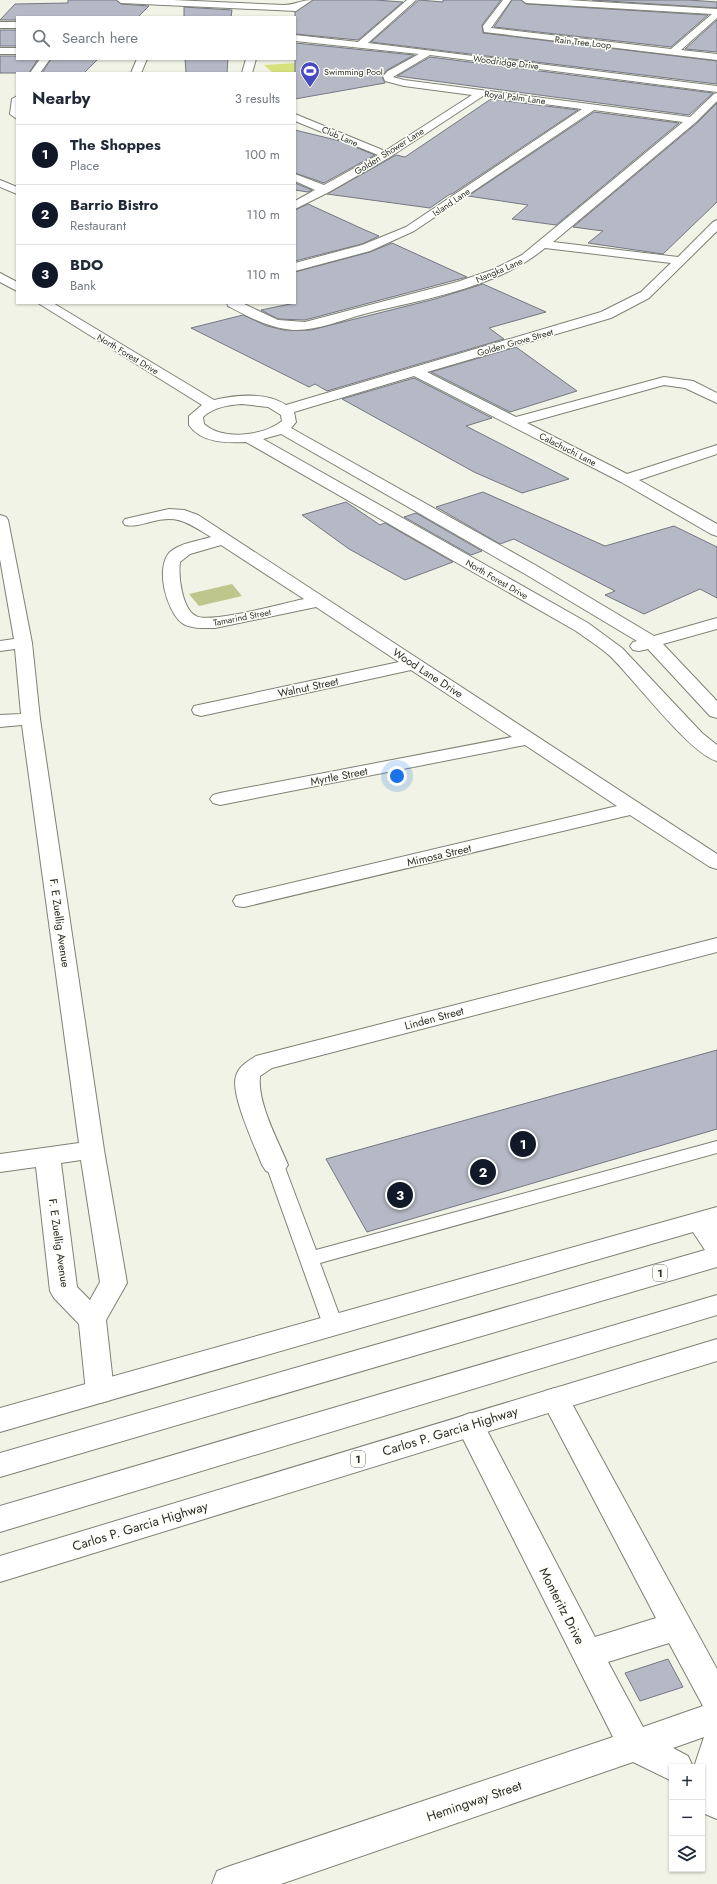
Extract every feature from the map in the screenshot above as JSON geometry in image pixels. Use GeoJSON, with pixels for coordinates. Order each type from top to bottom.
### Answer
{"type":"FeatureCollection","features":[{"type":"Feature","properties":{"kind":"main road"},"geometry":{"type":"LineString","coordinates":[[121,0],[288,8],[302,5],[308,0]]}},
{"type":"Feature","properties":{"kind":"main road"},"geometry":{"type":"LineString","coordinates":[[361,44],[412,0]]}},
{"type":"Feature","properties":{"kind":"main road","name":"Rain Tree Loop"},"geometry":{"type":"LineString","coordinates":[[508,0],[487,26],[487,30],[717,56]]}},
{"type":"Feature","properties":{"kind":"main road"},"geometry":{"type":"LineString","coordinates":[[526,0],[717,13]]}},
{"type":"Feature","properties":{"kind":"main road"},"geometry":{"type":"LineString","coordinates":[[672,52],[717,13]]}},
{"type":"Feature","properties":{"kind":"main road"},"geometry":{"type":"LineString","coordinates":[[0,25],[16,25]]}},
{"type":"Feature","properties":{"kind":"main road","name":"Woodridge Drive"},"geometry":{"type":"LineString","coordinates":[[296,38],[429,52],[717,89]]}},
{"type":"Feature","properties":{"kind":"main road"},"geometry":{"type":"LineString","coordinates":[[554,48],[567,40]]}},
{"type":"Feature","properties":{"kind":"main road"},"geometry":{"type":"LineString","coordinates":[[0,51],[16,51]]}},
{"type":"Feature","properties":{"kind":"main road","name":"Royal Palm Lane"},"geometry":{"type":"LineString","coordinates":[[429,52],[391,73],[388,76],[388,79],[404,83],[692,120]]}},
{"type":"Feature","properties":{"kind":"main road"},"geometry":{"type":"LineString","coordinates":[[527,65],[541,57]]}},
{"type":"Feature","properties":{"kind":"main road"},"geometry":{"type":"LineString","coordinates":[[36,72],[44,60]]}},
{"type":"Feature","properties":{"kind":"main road"},"geometry":{"type":"LineString","coordinates":[[136,72],[142,60]]}},
{"type":"Feature","properties":{"kind":"main road"},"geometry":{"type":"LineString","coordinates":[[247,72],[251,60]]}},
{"type":"Feature","properties":{"kind":"main road","name":"Golden Shower Lane"},"geometry":{"type":"LineString","coordinates":[[296,205],[386,155],[481,93]]}},
{"type":"Feature","properties":{"kind":"main road","name":"Nangka Lane"},"geometry":{"type":"LineString","coordinates":[[235,304],[264,321],[277,324],[291,326],[319,323],[468,283],[496,273],[526,258],[692,120],[717,96]]}},
{"type":"Feature","properties":{"kind":"main road"},"geometry":{"type":"LineString","coordinates":[[16,102],[14,107],[16,115]]}},
{"type":"Feature","properties":{"kind":"main road","name":"Island Lane"},"geometry":{"type":"LineString","coordinates":[[296,266],[366,248],[410,230],[592,107]]}},
{"type":"Feature","properties":{"kind":"main road","name":"Club Lane"},"geometry":{"type":"LineString","coordinates":[[296,117],[386,155]]}},
{"type":"Feature","properties":{"kind":"main road"},"geometry":{"type":"LineString","coordinates":[[296,177],[325,190]]}},
{"type":"Feature","properties":{"kind":"main road"},"geometry":{"type":"LineString","coordinates":[[0,183],[16,191]]}},
{"type":"Feature","properties":{"kind":"main road","name":"Golden Grove Street"},"geometry":{"type":"LineString","coordinates":[[285,410],[606,315],[645,295],[662,280],[717,224]]}},
{"type":"Feature","properties":{"kind":"main road"},"geometry":{"type":"LineString","coordinates":[[542,244],[681,261]]}},
{"type":"Feature","properties":{"kind":"main road","name":"North Forest Drive"},"geometry":{"type":"LineString","coordinates":[[46,304],[212,405]]}},
{"type":"Feature","properties":{"kind":"main road","name":"Calachuchi Lane"},"geometry":{"type":"LineString","coordinates":[[416,372],[626,479],[717,531]]}},
{"type":"Feature","properties":{"kind":"main road"},"geometry":{"type":"LineString","coordinates":[[515,422],[664,381],[688,384],[717,399]]}},
{"type":"Feature","properties":{"kind":"main road"},"geometry":{"type":"LineString","coordinates":[[252,400],[272,404],[285,410],[288,414],[289,422],[282,429],[273,433],[250,438],[219,437],[199,428],[195,420],[196,416],[212,405],[231,401],[252,400]]}},
{"type":"Feature","properties":{"kind":"main road"},"geometry":{"type":"LineString","coordinates":[[282,429],[531,570],[651,642],[717,712]]}},
{"type":"Feature","properties":{"kind":"main road","name":"North Forest Drive"},"geometry":{"type":"LineString","coordinates":[[250,438],[582,627],[616,652],[695,737],[717,755]]}},
{"type":"Feature","properties":{"kind":"main road"},"geometry":{"type":"LineString","coordinates":[[626,479],[717,450]]}},
{"type":"Feature","properties":{"kind":"main road","name":"Wood Lane Drive"},"geometry":{"type":"LineString","coordinates":[[131,522],[163,514],[178,513],[192,518],[717,863]]}},
{"type":"Feature","properties":{"kind":"main road","name":"F. E Zuellig Avenue"},"geometry":{"type":"LineString","coordinates":[[1,527],[7,583],[23,643],[30,719],[92,1150],[114,1283],[92,1320],[64,1291],[47,1156]]}},
{"type":"Feature","properties":{"kind":"main road","name":"Tamarind Street"},"geometry":{"type":"LineString","coordinates":[[223,539],[175,556],[170,566],[170,577],[181,610],[190,620],[215,623],[319,601]]}},
{"type":"Feature","properties":{"kind":"main road"},"geometry":{"type":"LineString","coordinates":[[616,652],[717,623]]}},
{"type":"Feature","properties":{"kind":"main road"},"geometry":{"type":"LineString","coordinates":[[0,646],[23,643]]}},
{"type":"Feature","properties":{"kind":"main road","name":"Walnut Street"},"geometry":{"type":"LineString","coordinates":[[201,710],[415,664]]}},
{"type":"Feature","properties":{"kind":"main road"},"geometry":{"type":"LineString","coordinates":[[0,721],[30,719]]}},
{"type":"Feature","properties":{"kind":"main road","name":"Myrtle Street"},"geometry":{"type":"LineString","coordinates":[[220,799],[528,739]]}},
{"type":"Feature","properties":{"kind":"main road","name":"Mimosa Street"},"geometry":{"type":"LineString","coordinates":[[244,901],[634,808]]}},
{"type":"Feature","properties":{"kind":"main road","name":"Linden Street"},"geometry":{"type":"LineString","coordinates":[[275,1165],[247,1090],[248,1074],[255,1067],[264,1062],[717,945]]}},
{"type":"Feature","properties":{"kind":"main road"},"geometry":{"type":"LineString","coordinates":[[0,1163],[92,1150]]}},
{"type":"Feature","properties":{"kind":"main road"},"geometry":{"type":"LineString","coordinates":[[0,1420],[708,1219],[717,1247]]}},
{"type":"Feature","properties":{"kind":"main road","name":"1"},"geometry":{"type":"LineString","coordinates":[[0,1465],[717,1257]]}},
{"type":"Feature","properties":{"kind":"main road"},"geometry":{"type":"LineString","coordinates":[[0,1519],[717,1305]]}},
{"type":"Feature","properties":{"kind":"main road"},"geometry":{"type":"LineString","coordinates":[[92,1320],[100,1392]]}},
{"type":"Feature","properties":{"kind":"main road","name":"Carlos P. Garcia Highway"},"geometry":{"type":"LineString","coordinates":[[0,1569],[717,1350]]}},
{"type":"Feature","properties":{"kind":"main road"},"geometry":{"type":"LineString","coordinates":[[556,1399],[717,1701]]}},
{"type":"Feature","properties":{"kind":"main road","name":"Monteritz Drive"},"geometry":{"type":"LineString","coordinates":[[470,1425],[635,1745]]}},
{"type":"Feature","properties":{"kind":"main road"},"geometry":{"type":"LineString","coordinates":[[587,1654],[678,1626]]}},
{"type":"Feature","properties":{"kind":"main road","name":"Hemingway Street"},"geometry":{"type":"LineString","coordinates":[[230,1884],[717,1717]]}},
{"type":"Feature","properties":{"kind":"main road"},"geometry":{"type":"LineString","coordinates":[[635,1745],[670,1764]]}},
{"type":"Feature","properties":{"kind":"main road"},"geometry":{"type":"LineString","coordinates":[[709,1789],[717,1745]]}},
{"type":"Feature","properties":{"kind":"lane"},"geometry":{"type":"LineString","coordinates":[[310,1259],[717,1147]]}},
{"type":"Feature","properties":{"kind":"lane"},"geometry":{"type":"LineString","coordinates":[[275,1165],[333,1325]]}},
{"type":"Feature","properties":{"kind":"shaded area"},"geometry":{"type":"Polygon","coordinates":[[[296,63],[295,72],[272,72],[264,65],[296,63]]]}},
{"type":"Feature","properties":{"kind":"shaded area"},"geometry":{"type":"Polygon","coordinates":[[[232,584],[242,596],[199,606],[189,594],[232,584]]]}},
{"type":"Feature","properties":{"kind":"building"},"geometry":{"type":"Polygon","coordinates":[[[68,0],[116,0],[121,4],[149,6],[139,16],[16,16],[16,20],[0,20],[15,4],[68,3],[68,0]]]}},
{"type":"Feature","properties":{"kind":"building"},"geometry":{"type":"Polygon","coordinates":[[[313,0],[375,0],[403,2],[358,40],[296,34],[295,12],[313,0]]]}},
{"type":"Feature","properties":{"kind":"building"},"geometry":{"type":"Polygon","coordinates":[[[419,0],[443,2],[443,0],[501,0],[482,25],[483,33],[717,61],[717,84],[371,42],[419,0]]]}},
{"type":"Feature","properties":{"kind":"building"},"geometry":{"type":"Polygon","coordinates":[[[512,0],[521,0],[526,4],[708,15],[671,47],[494,27],[512,0]]]}},
{"type":"Feature","properties":{"kind":"building"},"geometry":{"type":"Polygon","coordinates":[[[592,0],[689,0],[717,2],[717,8],[592,0]]]}},
{"type":"Feature","properties":{"kind":"building"},"geometry":{"type":"Polygon","coordinates":[[[184,7],[232,10],[231,16],[184,16],[184,7]]]}},
{"type":"Feature","properties":{"kind":"building"},"geometry":{"type":"Polygon","coordinates":[[[717,20],[717,52],[685,49],[717,20]]]}},
{"type":"Feature","properties":{"kind":"building"},"geometry":{"type":"Polygon","coordinates":[[[0,30],[16,30],[16,46],[0,46],[0,30]]]}},
{"type":"Feature","properties":{"kind":"building"},"geometry":{"type":"Polygon","coordinates":[[[296,43],[414,55],[387,70],[382,77],[385,83],[296,99],[296,43]]]}},
{"type":"Feature","properties":{"kind":"building"},"geometry":{"type":"Polygon","coordinates":[[[0,56],[16,56],[16,60],[37,60],[30,72],[0,73],[0,56]]]}},
{"type":"Feature","properties":{"kind":"building"},"geometry":{"type":"Polygon","coordinates":[[[430,57],[713,93],[689,115],[397,76],[430,57]]]}},
{"type":"Feature","properties":{"kind":"building"},"geometry":{"type":"Polygon","coordinates":[[[50,60],[97,60],[85,72],[43,72],[50,60]]]}},
{"type":"Feature","properties":{"kind":"building"},"geometry":{"type":"Polygon","coordinates":[[[185,60],[228,60],[227,72],[186,72],[185,60]]]}},
{"type":"Feature","properties":{"kind":"building"},"geometry":{"type":"Polygon","coordinates":[[[491,99],[578,110],[430,208],[327,194],[396,155],[405,157],[491,99]]]}},
{"type":"Feature","properties":{"kind":"building"},"geometry":{"type":"Polygon","coordinates":[[[717,103],[717,202],[663,254],[588,243],[603,231],[573,227],[697,123],[717,103]]]}},
{"type":"Feature","properties":{"kind":"building"},"geometry":{"type":"Polygon","coordinates":[[[594,112],[679,123],[556,225],[512,219],[528,205],[468,196],[594,112]]]}},
{"type":"Feature","properties":{"kind":"building"},"geometry":{"type":"Polygon","coordinates":[[[296,130],[340,141],[375,155],[324,183],[296,173],[296,130]]]}},
{"type":"Feature","properties":{"kind":"building"},"geometry":{"type":"Polygon","coordinates":[[[296,183],[312,190],[308,192],[296,190],[296,183]]]}},
{"type":"Feature","properties":{"kind":"building"},"geometry":{"type":"Polygon","coordinates":[[[308,204],[379,236],[362,244],[296,261],[296,210],[308,204]]]}},
{"type":"Feature","properties":{"kind":"building"},"geometry":{"type":"Polygon","coordinates":[[[392,243],[467,277],[305,320],[278,319],[261,310],[296,304],[296,272],[370,252],[392,243]]]}},
{"type":"Feature","properties":{"kind":"building"},"geometry":{"type":"Polygon","coordinates":[[[483,284],[546,312],[489,328],[504,339],[327,391],[315,384],[309,387],[191,328],[243,315],[267,326],[284,330],[311,330],[435,299],[483,284]]]}},
{"type":"Feature","properties":{"kind":"building"},"geometry":{"type":"Polygon","coordinates":[[[516,347],[577,391],[510,412],[431,372],[516,347]]]}},
{"type":"Feature","properties":{"kind":"building"},"geometry":{"type":"Polygon","coordinates":[[[414,378],[492,418],[466,426],[569,479],[522,493],[474,472],[342,399],[414,378]]]}},
{"type":"Feature","properties":{"kind":"building"},"geometry":{"type":"Polygon","coordinates":[[[483,492],[605,546],[674,526],[717,547],[717,598],[700,589],[644,614],[605,595],[615,591],[514,539],[500,544],[436,507],[483,492]]]}},
{"type":"Feature","properties":{"kind":"building"},"geometry":{"type":"Polygon","coordinates":[[[346,502],[380,525],[385,523],[453,562],[405,580],[349,549],[302,515],[346,502]]]}},
{"type":"Feature","properties":{"kind":"building"},"geometry":{"type":"Polygon","coordinates":[[[416,513],[482,551],[471,555],[404,517],[416,513]]]}},
{"type":"Feature","properties":{"kind":"building"},"geometry":{"type":"Polygon","coordinates":[[[717,1050],[717,1129],[367,1232],[326,1159],[717,1050]]]}},
{"type":"Feature","properties":{"kind":"building"},"geometry":{"type":"Polygon","coordinates":[[[668,1659],[683,1687],[640,1701],[625,1673],[668,1659]]]}},
{"type":"Feature","properties":{"kind":"place","name":"Swimming Pool"},"geometry":{"type":"Point","coordinates":[310,88]}},
{"type":"Feature","properties":{"kind":"place","name":"The Shoppes"},"geometry":{"type":"Point","coordinates":[523,1144]}},
{"type":"Feature","properties":{"kind":"place","name":"Barrio Bistro"},"geometry":{"type":"Point","coordinates":[483,1172]}},
{"type":"Feature","properties":{"kind":"place","name":"BDO"},"geometry":{"type":"Point","coordinates":[400,1195]}}]}
